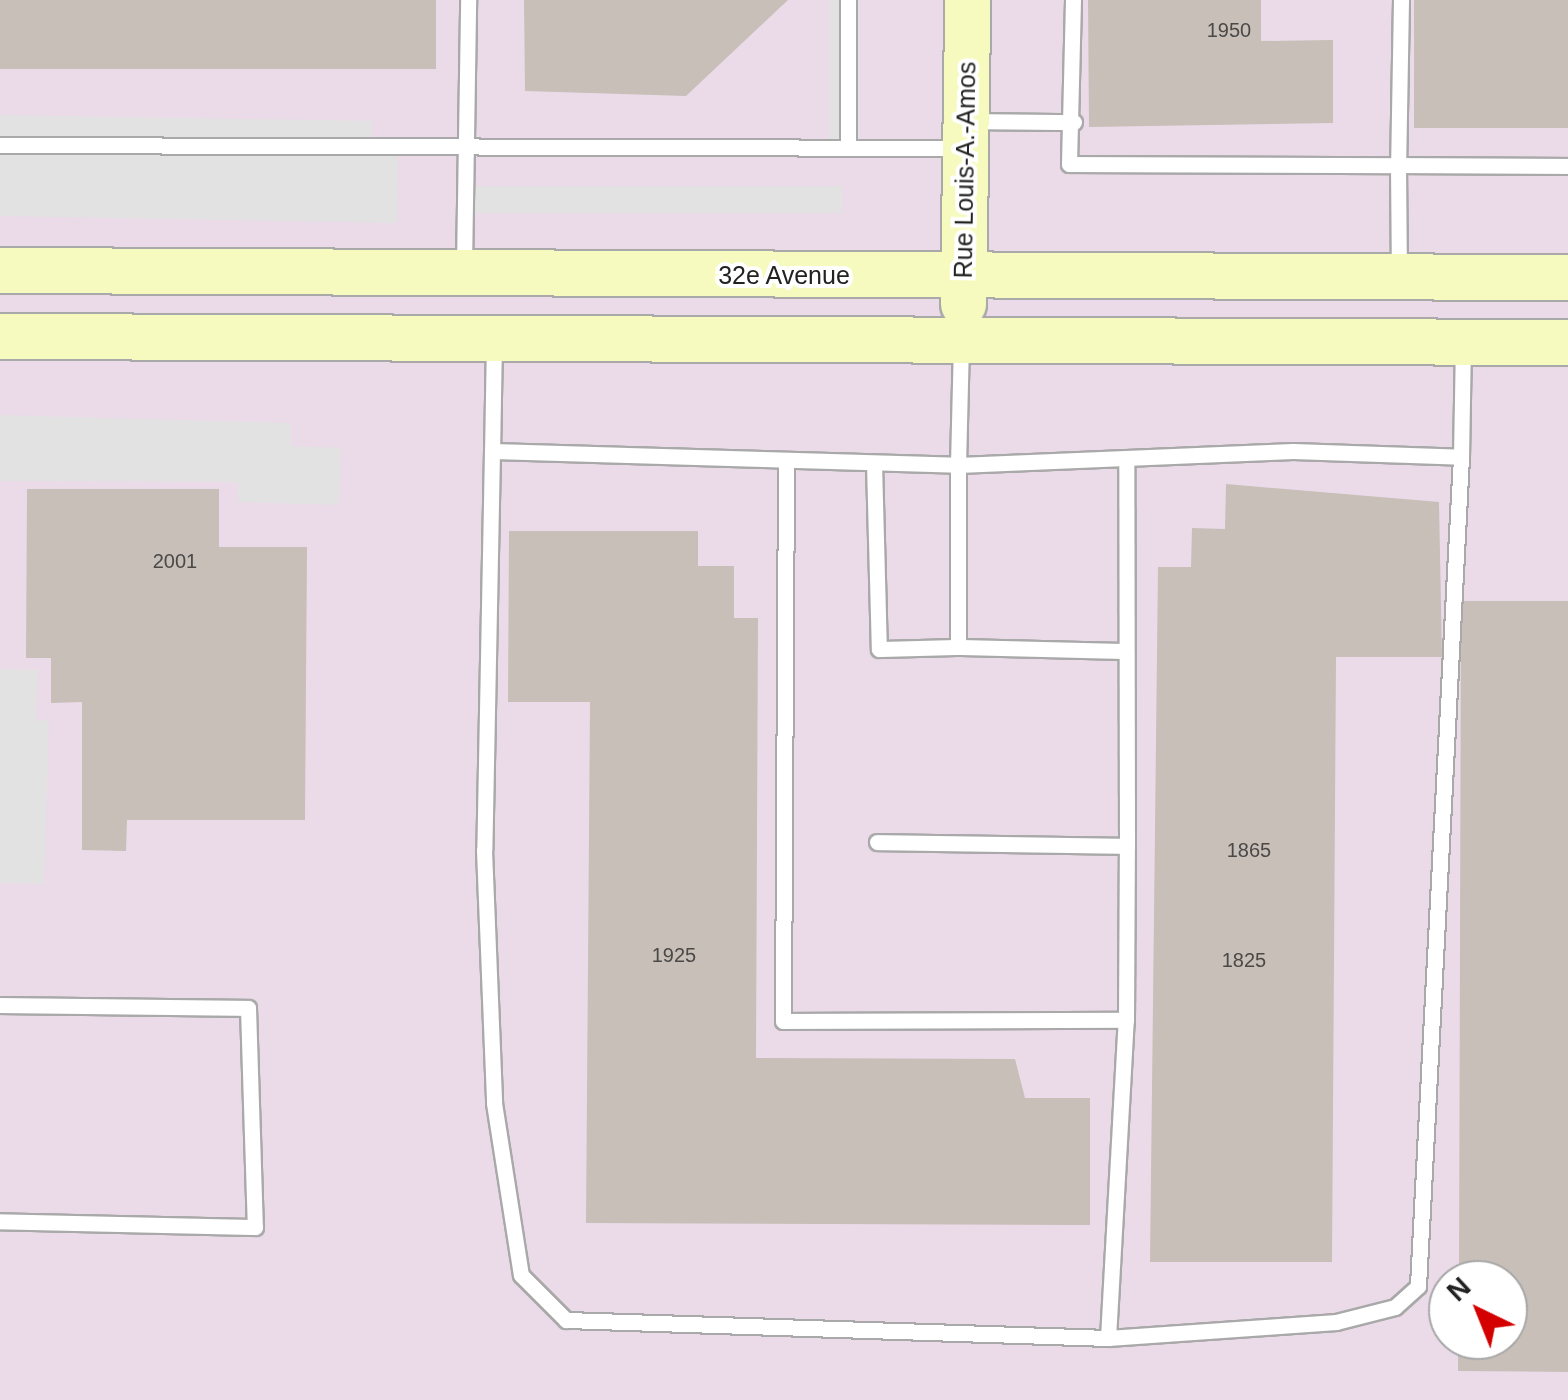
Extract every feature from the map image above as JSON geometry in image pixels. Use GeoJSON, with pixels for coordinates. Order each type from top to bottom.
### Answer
{"type":"FeatureCollection","features":[{"type":"Feature","properties":{"kind":"street","name":"Rue Louis-A.-Amos"},"geometry":{"type":"LineString","coordinates":[[962,341],[967,0]]}},
{"type":"Feature","properties":{"kind":"street","name":"32e Avenue"},"geometry":{"type":"LineString","coordinates":[[0,270],[1568,277]]}},
{"type":"Feature","properties":{"kind":"street"},"geometry":{"type":"LineString","coordinates":[[0,336],[1568,342]]}},
{"type":"Feature","properties":{"kind":"lane"},"geometry":{"type":"LineString","coordinates":[[464,272],[468,0]]}},
{"type":"Feature","properties":{"kind":"lane"},"geometry":{"type":"LineString","coordinates":[[848,0],[848,147]]}},
{"type":"Feature","properties":{"kind":"lane"},"geometry":{"type":"LineString","coordinates":[[1073,0],[1074,122],[1069,164],[1568,166]]}},
{"type":"Feature","properties":{"kind":"lane"},"geometry":{"type":"LineString","coordinates":[[1399,276],[1401,0]]}},
{"type":"Feature","properties":{"kind":"lane"},"geometry":{"type":"LineString","coordinates":[[0,145],[848,147],[1074,122]]}},
{"type":"Feature","properties":{"kind":"lane"},"geometry":{"type":"LineString","coordinates":[[494,338],[486,889],[494,1103],[521,1275],[566,1320],[1108,1338],[1336,1322],[1395,1307],[1418,1286],[1463,342]]}},
{"type":"Feature","properties":{"kind":"lane"},"geometry":{"type":"LineString","coordinates":[[958,647],[962,341]]}},
{"type":"Feature","properties":{"kind":"lane"},"geometry":{"type":"LineString","coordinates":[[492,451],[958,465],[1293,451],[1460,457]]}},
{"type":"Feature","properties":{"kind":"lane"},"geometry":{"type":"LineString","coordinates":[[1108,1338],[1126,1020],[1126,458]]}},
{"type":"Feature","properties":{"kind":"lane"},"geometry":{"type":"LineString","coordinates":[[786,462],[783,1021],[1126,1020]]}},
{"type":"Feature","properties":{"kind":"lane"},"geometry":{"type":"LineString","coordinates":[[874,463],[879,650],[958,647],[1126,651]]}},
{"type":"Feature","properties":{"kind":"lane"},"geometry":{"type":"LineString","coordinates":[[877,842],[1127,846]]}},
{"type":"Feature","properties":{"kind":"lane"},"geometry":{"type":"LineString","coordinates":[[0,1005],[248,1008],[255,1226],[0,1221]]}},
{"type":"Feature","properties":{"kind":"shaded area"},"geometry":{"type":"Polygon","coordinates":[[[0,0],[1568,0],[1568,1400],[0,1400],[0,0]]]}},
{"type":"Feature","properties":{"kind":"shaded area"},"geometry":{"type":"Polygon","coordinates":[[[829,0],[860,0],[860,142],[829,142],[829,0]]]}},
{"type":"Feature","properties":{"kind":"shaded area"},"geometry":{"type":"Polygon","coordinates":[[[0,115],[372,121],[371,151],[398,152],[397,223],[0,216],[0,115]]]}},
{"type":"Feature","properties":{"kind":"shaded area"},"geometry":{"type":"Polygon","coordinates":[[[473,186],[842,186],[842,213],[473,213],[473,186]]]}},
{"type":"Feature","properties":{"kind":"shaded area"},"geometry":{"type":"Polygon","coordinates":[[[0,415],[291,423],[291,446],[341,448],[339,505],[238,502],[238,482],[0,481],[0,415]]]}},
{"type":"Feature","properties":{"kind":"shaded area"},"geometry":{"type":"Polygon","coordinates":[[[0,669],[38,670],[36,720],[49,721],[44,884],[0,883],[0,669]]]}},
{"type":"Feature","properties":{"kind":"building"},"geometry":{"type":"Polygon","coordinates":[[[0,0],[436,0],[436,69],[0,69],[0,0]]]}},
{"type":"Feature","properties":{"kind":"building"},"geometry":{"type":"Polygon","coordinates":[[[524,0],[788,0],[686,96],[525,91],[524,0]]]}},
{"type":"Feature","properties":{"kind":"building"},"geometry":{"type":"Polygon","coordinates":[[[1088,0],[1261,0],[1261,41],[1333,40],[1333,123],[1089,127],[1088,0]]]}},
{"type":"Feature","properties":{"kind":"building"},"geometry":{"type":"Polygon","coordinates":[[[1414,0],[1568,0],[1568,128],[1414,128],[1414,0]]]}},
{"type":"Feature","properties":{"kind":"building"},"geometry":{"type":"Polygon","coordinates":[[[1226,484],[1439,502],[1442,657],[1336,657],[1332,1262],[1150,1262],[1158,567],[1191,567],[1192,528],[1225,529],[1226,484]]]}},
{"type":"Feature","properties":{"kind":"building"},"geometry":{"type":"Polygon","coordinates":[[[27,489],[219,489],[219,547],[307,547],[305,820],[127,820],[126,851],[82,850],[82,702],[51,703],[51,658],[26,658],[27,489]]]}},
{"type":"Feature","properties":{"kind":"building"},"geometry":{"type":"Polygon","coordinates":[[[509,531],[698,531],[698,566],[734,566],[734,618],[758,618],[756,1058],[1015,1059],[1025,1098],[1090,1098],[1090,1225],[586,1223],[590,702],[508,702],[509,531]]]}},
{"type":"Feature","properties":{"kind":"building"},"geometry":{"type":"Polygon","coordinates":[[[1461,601],[1568,601],[1568,1372],[1458,1371],[1458,1360],[1528,1360],[1528,1260],[1459,1260],[1461,601]]]}}]}
